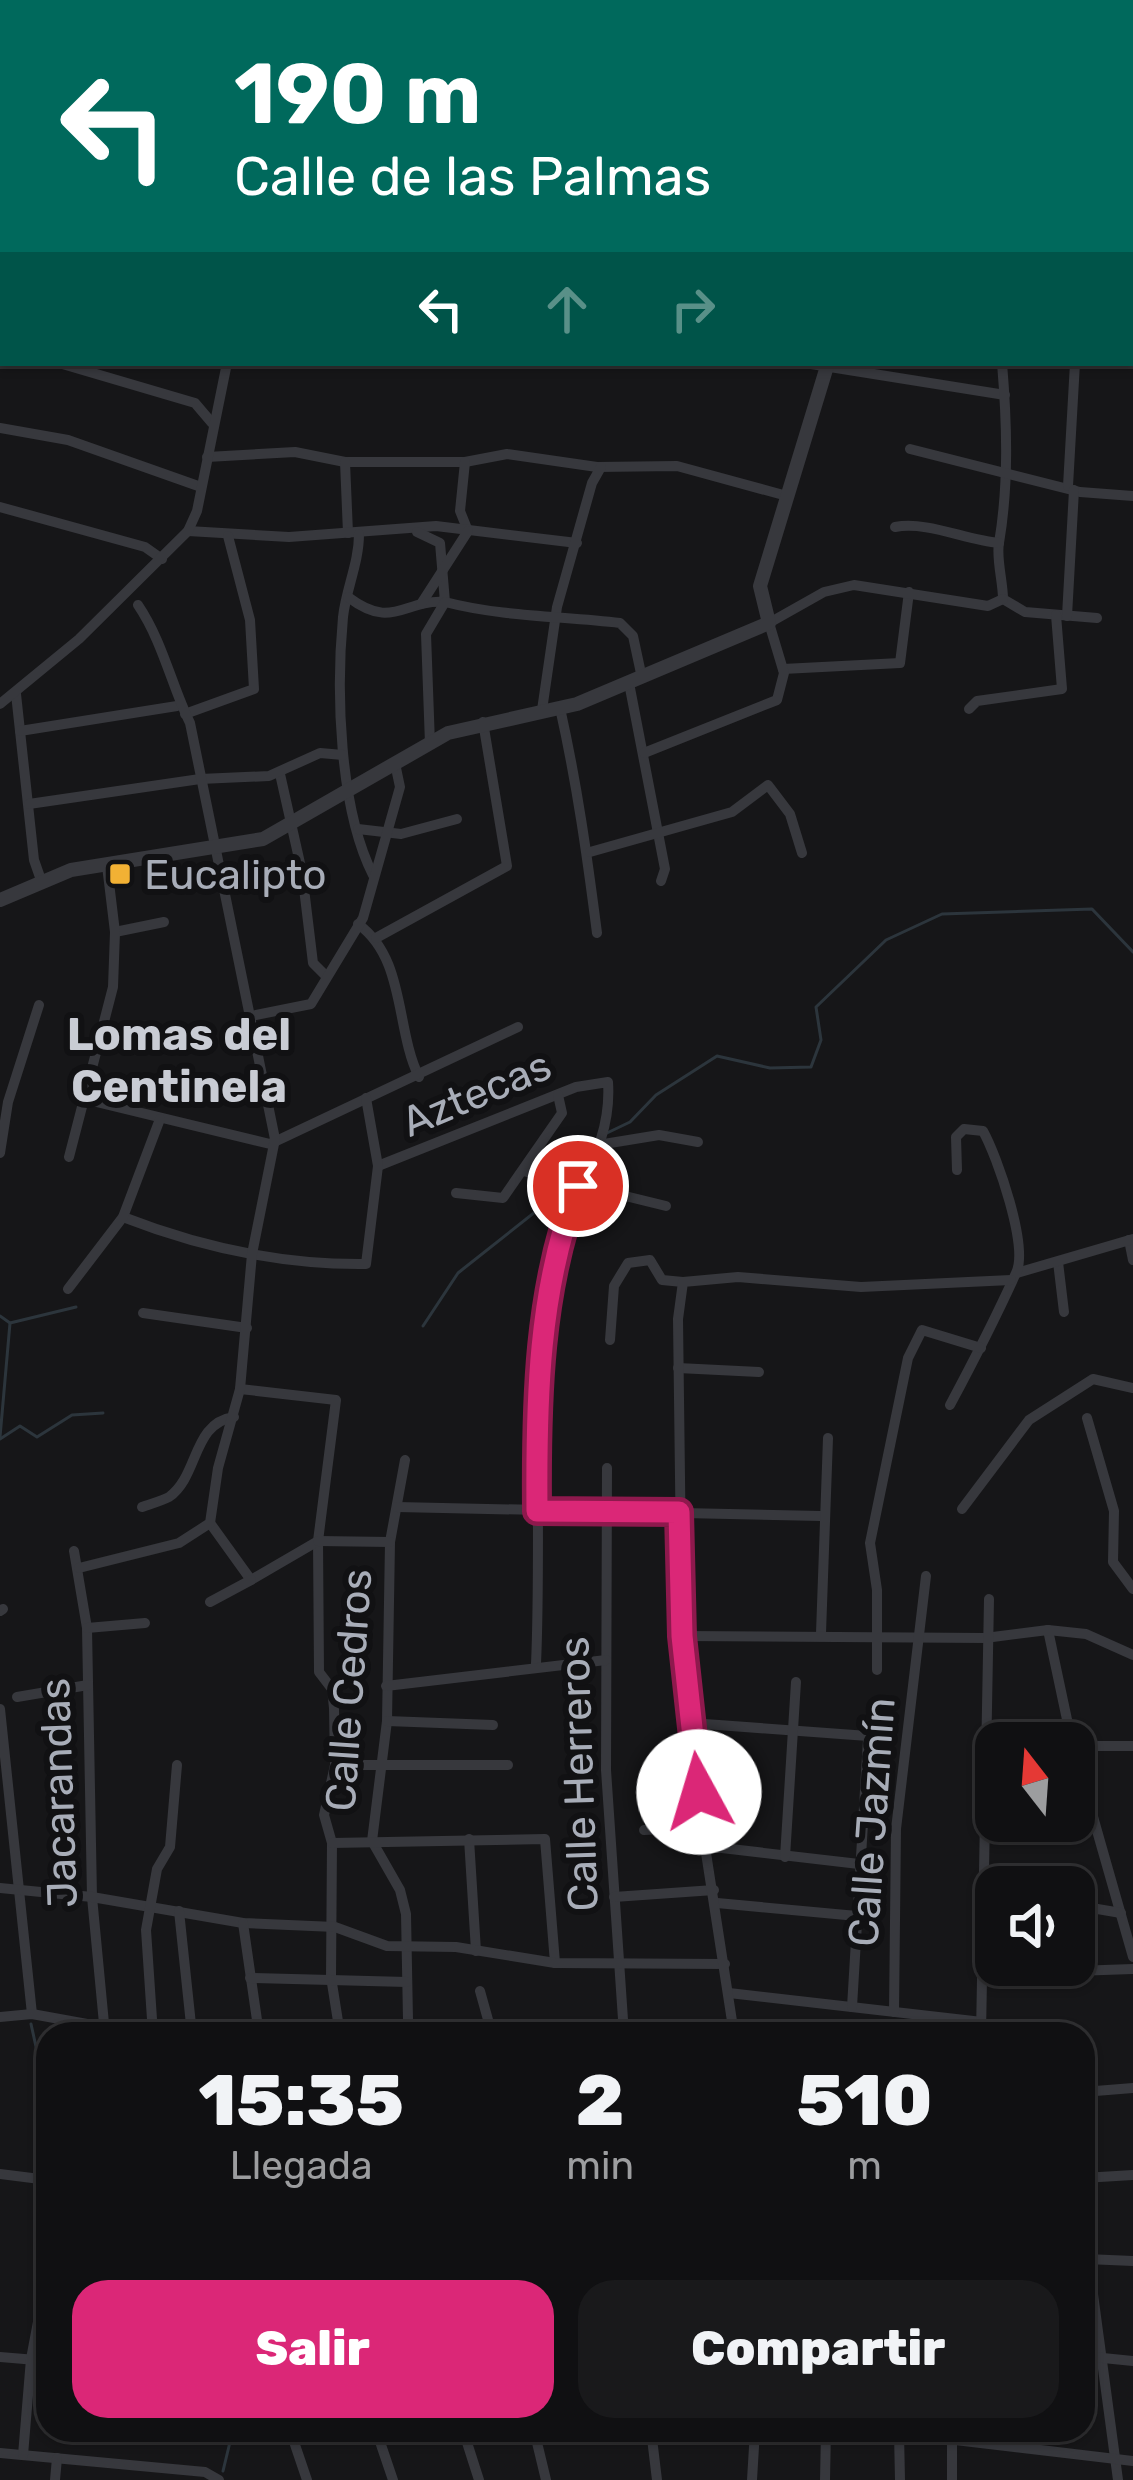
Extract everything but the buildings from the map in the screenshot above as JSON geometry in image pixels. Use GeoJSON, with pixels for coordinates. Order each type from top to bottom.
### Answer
{"type":"FeatureCollection","features":[{"type":"Feature","properties":{"kind":"street"},"geometry":{"type":"LineString","coordinates":[[69,366],[196,404],[212,423]]}},
{"type":"Feature","properties":{"kind":"street"},"geometry":{"type":"LineString","coordinates":[[0,704],[188,531],[226,366]]}},
{"type":"Feature","properties":{"kind":"street"},"geometry":{"type":"LineString","coordinates":[[644,754],[772,703],[783,687],[784,669],[760,586],[828,366]]}},
{"type":"Feature","properties":{"kind":"street"},"geometry":{"type":"LineString","coordinates":[[834,366],[1005,394]]}},
{"type":"Feature","properties":{"kind":"street"},"geometry":{"type":"LineString","coordinates":[[1002,366],[1006,474],[1005,526],[999,543],[1003,599],[1019,611],[1097,618]]}},
{"type":"Feature","properties":{"kind":"street"},"geometry":{"type":"LineString","coordinates":[[969,709],[977,701],[1046,694],[1063,687],[1062,615],[1075,366]]}},
{"type":"Feature","properties":{"kind":"street"},"geometry":{"type":"LineString","coordinates":[[0,428],[68,440],[201,488]]}},
{"type":"Feature","properties":{"kind":"street"},"geometry":{"type":"LineString","coordinates":[[910,449],[1071,488],[1133,496]]}},
{"type":"Feature","properties":{"kind":"street"},"geometry":{"type":"LineString","coordinates":[[207,457],[295,452],[345,462],[465,462],[507,454],[602,467],[677,466],[787,496]]}},
{"type":"Feature","properties":{"kind":"street"},"geometry":{"type":"LineString","coordinates":[[345,462],[354,533],[338,707],[358,829],[373,874]]}},
{"type":"Feature","properties":{"kind":"street"},"geometry":{"type":"LineString","coordinates":[[465,462],[460,511],[468,530]]}},
{"type":"Feature","properties":{"kind":"street"},"geometry":{"type":"LineString","coordinates":[[542,710],[556,620],[592,483],[602,467]]}},
{"type":"Feature","properties":{"kind":"street"},"geometry":{"type":"LineString","coordinates":[[0,507],[146,547],[162,559]]}},
{"type":"Feature","properties":{"kind":"street"},"geometry":{"type":"LineString","coordinates":[[444,527],[460,511]]}},
{"type":"Feature","properties":{"kind":"street"},"geometry":{"type":"LineString","coordinates":[[188,531],[228,536],[413,532],[444,527],[578,543]]}},
{"type":"Feature","properties":{"kind":"street"},"geometry":{"type":"LineString","coordinates":[[895,527],[925,527],[956,538],[999,543]]}},
{"type":"Feature","properties":{"kind":"street"},"geometry":{"type":"LineString","coordinates":[[416,609],[468,530]]}},
{"type":"Feature","properties":{"kind":"street"},"geometry":{"type":"LineString","coordinates":[[413,532],[436,538],[446,564],[445,602],[428,627]]}},
{"type":"Feature","properties":{"kind":"street"},"geometry":{"type":"LineString","coordinates":[[20,731],[182,710],[252,693],[250,620],[228,536]]}},
{"type":"Feature","properties":{"kind":"street"},"geometry":{"type":"LineString","coordinates":[[0,900],[41,880],[255,842],[430,745],[483,722],[560,708],[635,680],[770,623],[838,588],[884,586],[988,606],[1003,599]]}},
{"type":"Feature","properties":{"kind":"street"},"geometry":{"type":"LineString","coordinates":[[784,669],[900,663],[908,592]]}},
{"type":"Feature","properties":{"kind":"street"},"geometry":{"type":"LineString","coordinates":[[348,597],[376,613],[445,602],[627,626],[665,869],[661,881]]}},
{"type":"Feature","properties":{"kind":"street"},"geometry":{"type":"LineString","coordinates":[[138,605],[178,688],[275,1142],[252,1254],[240,1389],[218,1468],[210,1523],[251,1580]]}},
{"type":"Feature","properties":{"kind":"street"},"geometry":{"type":"LineString","coordinates":[[416,609],[428,627],[430,745]]}},
{"type":"Feature","properties":{"kind":"street"},"geometry":{"type":"LineString","coordinates":[[16,694],[34,866],[41,880]]}},
{"type":"Feature","properties":{"kind":"street"},"geometry":{"type":"LineString","coordinates":[[560,708],[578,785],[574,803],[590,852],[597,933]]}},
{"type":"Feature","properties":{"kind":"street"},"geometry":{"type":"LineString","coordinates":[[376,938],[507,866],[483,722]]}},
{"type":"Feature","properties":{"kind":"street"},"geometry":{"type":"LineString","coordinates":[[29,805],[200,779],[280,774],[307,757],[344,755]]}},
{"type":"Feature","properties":{"kind":"street"},"geometry":{"type":"LineString","coordinates":[[251,1016],[308,1005],[337,966],[358,924],[400,788],[395,768]]}},
{"type":"Feature","properties":{"kind":"street"},"geometry":{"type":"LineString","coordinates":[[280,774],[302,872],[310,953],[326,976]]}},
{"type":"Feature","properties":{"kind":"street"},"geometry":{"type":"LineString","coordinates":[[590,852],[732,812],[768,785],[793,820],[802,853]]}},
{"type":"Feature","properties":{"kind":"street"},"geometry":{"type":"LineString","coordinates":[[358,829],[401,834],[457,819]]}},
{"type":"Feature","properties":{"kind":"street"},"geometry":{"type":"LineString","coordinates":[[68,1157],[113,987],[115,932],[106,866]]}},
{"type":"Feature","properties":{"kind":"street"},"geometry":{"type":"LineString","coordinates":[[115,932],[164,922]]}},
{"type":"Feature","properties":{"kind":"street"},"geometry":{"type":"LineString","coordinates":[[358,924],[376,938],[394,982],[419,1077]]}},
{"type":"Feature","properties":{"kind":"street"},"geometry":{"type":"LineString","coordinates":[[0,1154],[6,1088],[39,1005]]}},
{"type":"Feature","properties":{"kind":"street"},"geometry":{"type":"LineString","coordinates":[[84,1099],[264,1144],[419,1077],[518,1027]]}},
{"type":"Feature","properties":{"kind":"street","name":"Aztecas"},"geometry":{"type":"LineString","coordinates":[[366,1098],[373,1113],[378,1166],[558,1095],[608,1082],[604,1144]]}},
{"type":"Feature","properties":{"kind":"street"},"geometry":{"type":"LineString","coordinates":[[456,1193],[502,1198],[562,1113],[558,1095]]}},
{"type":"Feature","properties":{"kind":"street"},"geometry":{"type":"LineString","coordinates":[[68,1289],[123,1217],[160,1119]]}},
{"type":"Feature","properties":{"kind":"street"},"geometry":{"type":"LineString","coordinates":[[950,1405],[1014,1276],[1008,1198],[983,1131],[964,1129],[956,1137],[957,1170]]}},
{"type":"Feature","properties":{"kind":"street"},"geometry":{"type":"LineString","coordinates":[[536,1664],[536,1405],[554,1259],[578,1186],[604,1144],[659,1135],[698,1142]]}},
{"type":"Feature","properties":{"kind":"street"},"geometry":{"type":"LineString","coordinates":[[123,1217],[252,1254],[305,1264],[366,1264],[378,1166]]}},
{"type":"Feature","properties":{"kind":"street"},"geometry":{"type":"LineString","coordinates":[[523,1171],[666,1206]]}},
{"type":"Feature","properties":{"kind":"street"},"geometry":{"type":"LineString","coordinates":[[610,1340],[614,1286],[628,1263],[650,1260],[662,1280],[683,1282],[738,1277],[890,1285],[1014,1276],[1131,1240],[1133,1259]]}},
{"type":"Feature","properties":{"kind":"street"},"geometry":{"type":"LineString","coordinates":[[1058,1262],[1064,1312]]}},
{"type":"Feature","properties":{"kind":"street"},"geometry":{"type":"LineString","coordinates":[[683,1282],[678,1368],[682,1636],[702,1827],[733,2022]]}},
{"type":"Feature","properties":{"kind":"street"},"geometry":{"type":"LineString","coordinates":[[143,1313],[247,1328]]}},
{"type":"Feature","properties":{"kind":"street"},"geometry":{"type":"LineString","coordinates":[[877,1670],[870,1544],[898,1396],[922,1330],[981,1348]]}},
{"type":"Feature","properties":{"kind":"street"},"geometry":{"type":"LineString","coordinates":[[678,1368],[759,1372]]}},
{"type":"Feature","properties":{"kind":"street"},"geometry":{"type":"LineString","coordinates":[[962,1509],[1029,1420],[1094,1379],[1133,1388]]}},
{"type":"Feature","properties":{"kind":"street"},"geometry":{"type":"LineString","coordinates":[[240,1389],[336,1400],[318,1541],[319,1672],[332,1689],[334,1708],[335,1765],[324,1815],[332,1843],[335,1927],[331,1977],[338,2022]]}},
{"type":"Feature","properties":{"kind":"street"},"geometry":{"type":"LineString","coordinates":[[142,1508],[171,1496],[217,1421],[234,1417]]}},
{"type":"Feature","properties":{"kind":"street"},"geometry":{"type":"LineString","coordinates":[[1087,1418],[1114,1511],[1115,1568],[1133,1588]]}},
{"type":"Feature","properties":{"kind":"street"},"geometry":{"type":"LineString","coordinates":[[821,1634],[821,1516],[828,1438]]}},
{"type":"Feature","properties":{"kind":"street"},"geometry":{"type":"LineString","coordinates":[[196,1453],[218,1468]]}},
{"type":"Feature","properties":{"kind":"street","name":"Calle Cedros"},"geometry":{"type":"LineString","coordinates":[[371,1841],[387,1721],[390,1542],[405,1460]]}},
{"type":"Feature","properties":{"kind":"street","name":"Calle Herreros"},"geometry":{"type":"LineString","coordinates":[[607,1468],[606,1660],[623,2022]]}},
{"type":"Feature","properties":{"kind":"street"},"geometry":{"type":"LineString","coordinates":[[397,1507],[821,1516]]}},
{"type":"Feature","properties":{"kind":"street"},"geometry":{"type":"LineString","coordinates":[[79,1568],[179,1543],[210,1523]]}},
{"type":"Feature","properties":{"kind":"street"},"geometry":{"type":"LineString","coordinates":[[210,1602],[318,1541],[390,1542]]}},
{"type":"Feature","properties":{"kind":"street","name":"Jacarandas"},"geometry":{"type":"LineString","coordinates":[[74,1551],[87,1628],[92,1897],[104,2022]]}},
{"type":"Feature","properties":{"kind":"street","name":"Calle Jazmín"},"geometry":{"type":"LineString","coordinates":[[894,2012],[896,1829],[926,1576]]}},
{"type":"Feature","properties":{"kind":"street"},"geometry":{"type":"LineString","coordinates":[[987,1722],[988,1599]]}},
{"type":"Feature","properties":{"kind":"street"},"geometry":{"type":"LineString","coordinates":[[87,1628],[145,1624]]}},
{"type":"Feature","properties":{"kind":"street"},"geometry":{"type":"LineString","coordinates":[[682,1636],[985,1638],[1048,1630],[1086,1634],[1133,1655]]}},
{"type":"Feature","properties":{"kind":"street"},"geometry":{"type":"LineString","coordinates":[[1048,1630],[1068,1722]]}},
{"type":"Feature","properties":{"kind":"street"},"geometry":{"type":"LineString","coordinates":[[386,1686],[536,1664],[606,1660]]}},
{"type":"Feature","properties":{"kind":"street"},"geometry":{"type":"LineString","coordinates":[[785,1857],[796,1682]]}},
{"type":"Feature","properties":{"kind":"street"},"geometry":{"type":"LineString","coordinates":[[17,1697],[88,1685]]}},
{"type":"Feature","properties":{"kind":"street"},"geometry":{"type":"LineString","coordinates":[[0,1708],[32,2014]]}},
{"type":"Feature","properties":{"kind":"street"},"geometry":{"type":"LineString","coordinates":[[387,1721],[493,1725]]}},
{"type":"Feature","properties":{"kind":"street"},"geometry":{"type":"LineString","coordinates":[[691,1723],[868,1730],[852,2007]]}},
{"type":"Feature","properties":{"kind":"street"},"geometry":{"type":"LineString","coordinates":[[1095,1746],[1133,1747]]}},
{"type":"Feature","properties":{"kind":"street"},"geometry":{"type":"LineString","coordinates":[[153,2022],[148,1906],[157,1869],[170,1847],[177,1765]]}},
{"type":"Feature","properties":{"kind":"street"},"geometry":{"type":"LineString","coordinates":[[335,1765],[508,1765]]}},
{"type":"Feature","properties":{"kind":"street"},"geometry":{"type":"LineString","coordinates":[[1095,1824],[1133,1957]]}},
{"type":"Feature","properties":{"kind":"street"},"geometry":{"type":"LineString","coordinates":[[644,1830],[702,1827]]}},
{"type":"Feature","properties":{"kind":"street"},"geometry":{"type":"LineString","coordinates":[[469,1839],[476,1951]]}},
{"type":"Feature","properties":{"kind":"street"},"geometry":{"type":"LineString","coordinates":[[332,1843],[545,1839],[555,1963]]}},
{"type":"Feature","properties":{"kind":"street"},"geometry":{"type":"LineString","coordinates":[[371,1841],[400,1890],[408,1946],[408,2020]]}},
{"type":"Feature","properties":{"kind":"street"},"geometry":{"type":"LineString","coordinates":[[705,1846],[860,1864]]}},
{"type":"Feature","properties":{"kind":"street"},"geometry":{"type":"LineString","coordinates":[[0,1888],[92,1897],[243,1923],[335,1927],[368,1942],[555,1963],[725,1964]]}},
{"type":"Feature","properties":{"kind":"street"},"geometry":{"type":"LineString","coordinates":[[614,1897],[715,1897],[857,1916]]}},
{"type":"Feature","properties":{"kind":"street"},"geometry":{"type":"LineString","coordinates":[[1095,1909],[1120,1913]]}},
{"type":"Feature","properties":{"kind":"street"},"geometry":{"type":"LineString","coordinates":[[179,1911],[192,2022]]}},
{"type":"Feature","properties":{"kind":"street"},"geometry":{"type":"LineString","coordinates":[[243,1923],[257,2022]]}},
{"type":"Feature","properties":{"kind":"street"},"geometry":{"type":"LineString","coordinates":[[1095,1970],[1133,1969]]}},
{"type":"Feature","properties":{"kind":"street"},"geometry":{"type":"LineString","coordinates":[[250,1978],[407,1982]]}},
{"type":"Feature","properties":{"kind":"street"},"geometry":{"type":"LineString","coordinates":[[981,2022],[982,1986]]}},
{"type":"Feature","properties":{"kind":"street"},"geometry":{"type":"LineString","coordinates":[[480,1991],[489,2022]]}},
{"type":"Feature","properties":{"kind":"street"},"geometry":{"type":"LineString","coordinates":[[729,1993],[948,2022]]}},
{"type":"Feature","properties":{"kind":"street"},"geometry":{"type":"LineString","coordinates":[[0,2017],[32,2014],[71,2022]]}},
{"type":"Feature","properties":{"kind":"street"},"geometry":{"type":"LineString","coordinates":[[1095,2091],[1133,2088]]}},
{"type":"Feature","properties":{"kind":"street"},"geometry":{"type":"LineString","coordinates":[[0,2174],[36,2178]]}},
{"type":"Feature","properties":{"kind":"street"},"geometry":{"type":"LineString","coordinates":[[1095,2177],[1133,2175]]}},
{"type":"Feature","properties":{"kind":"street"},"geometry":{"type":"LineString","coordinates":[[1095,2259],[1133,2261]]}},
{"type":"Feature","properties":{"kind":"street"},"geometry":{"type":"LineString","coordinates":[[1095,2329],[1111,2458],[1118,2480]]}},
{"type":"Feature","properties":{"kind":"street"},"geometry":{"type":"LineString","coordinates":[[23,2455],[36,2338]]}},
{"type":"Feature","properties":{"kind":"street"},"geometry":{"type":"LineString","coordinates":[[0,2357],[36,2360]]}},
{"type":"Feature","properties":{"kind":"street"},"geometry":{"type":"LineString","coordinates":[[1095,2357],[1133,2361]]}},
{"type":"Feature","properties":{"kind":"street"},"geometry":{"type":"LineString","coordinates":[[294,2442],[307,2480]]}},
{"type":"Feature","properties":{"kind":"street"},"geometry":{"type":"LineString","coordinates":[[380,2442],[393,2480]]}},
{"type":"Feature","properties":{"kind":"street"},"geometry":{"type":"LineString","coordinates":[[467,2442],[479,2480]]}},
{"type":"Feature","properties":{"kind":"street"},"geometry":{"type":"LineString","coordinates":[[536,2442],[546,2480]]}},
{"type":"Feature","properties":{"kind":"street"},"geometry":{"type":"LineString","coordinates":[[652,2442],[657,2480]]}},
{"type":"Feature","properties":{"kind":"street"},"geometry":{"type":"LineString","coordinates":[[752,2480],[754,2442]]}},
{"type":"Feature","properties":{"kind":"street"},"geometry":{"type":"LineString","coordinates":[[825,2480],[826,2442]]}},
{"type":"Feature","properties":{"kind":"street"},"geometry":{"type":"LineString","coordinates":[[899,2442],[900,2480]]}},
{"type":"Feature","properties":{"kind":"street"},"geometry":{"type":"LineString","coordinates":[[952,2442],[952,2480]]}},
{"type":"Feature","properties":{"kind":"street"},"geometry":{"type":"LineString","coordinates":[[1005,2442],[1133,2461]]}},
{"type":"Feature","properties":{"kind":"street"},"geometry":{"type":"LineString","coordinates":[[0,2453],[219,2480]]}},
{"type":"Feature","properties":{"kind":"street"},"geometry":{"type":"LineString","coordinates":[[55,2480],[57,2458]]}},
{"type":"Feature","properties":{"kind":"waterway"},"geometry":{"type":"LineString","coordinates":[[607,1133],[630,1122],[656,1095],[717,1056],[770,1068],[811,1067],[821,1040],[816,1007],[886,940],[942,914],[1092,909],[1133,952]]}},
{"type":"Feature","properties":{"kind":"waterway"},"geometry":{"type":"LineString","coordinates":[[568,1176],[573,1159],[598,1138]]}},
{"type":"Feature","properties":{"kind":"waterway"},"geometry":{"type":"LineString","coordinates":[[423,1326],[458,1273],[554,1197],[563,1184]]}},
{"type":"Feature","properties":{"kind":"waterway"},"geometry":{"type":"LineString","coordinates":[[10,1323],[76,1307]]}},
{"type":"Feature","properties":{"kind":"waterway"},"geometry":{"type":"LineString","coordinates":[[0,1316],[10,1323],[0,1437]]}},
{"type":"Feature","properties":{"kind":"waterway"},"geometry":{"type":"LineString","coordinates":[[0,1439],[20,1426],[37,1437],[72,1415],[103,1413]]}},
{"type":"Feature","properties":{"kind":"waterway"},"geometry":{"type":"LineString","coordinates":[[31,2024],[36,2047]]}},
{"type":"Feature","properties":{"kind":"waterway"},"geometry":{"type":"LineString","coordinates":[[223,2471],[230,2442]]}},
{"type":"Feature","properties":{"kind":"place","name":"Eucalipto"},"geometry":{"type":"Point","coordinates":[120,874]}},
{"type":"Feature","properties":{"kind":"district","name":"Lomas del Centinela"},"geometry":{"type":"Point","coordinates":[179,1060]}},
{"type":"Feature","properties":{"kind":"route"},"geometry":{"type":"LineString","coordinates":[[578,1186],[554,1259],[536,1405],[537,1511],[679,1512],[682,1636],[699,1792]]}}]}
